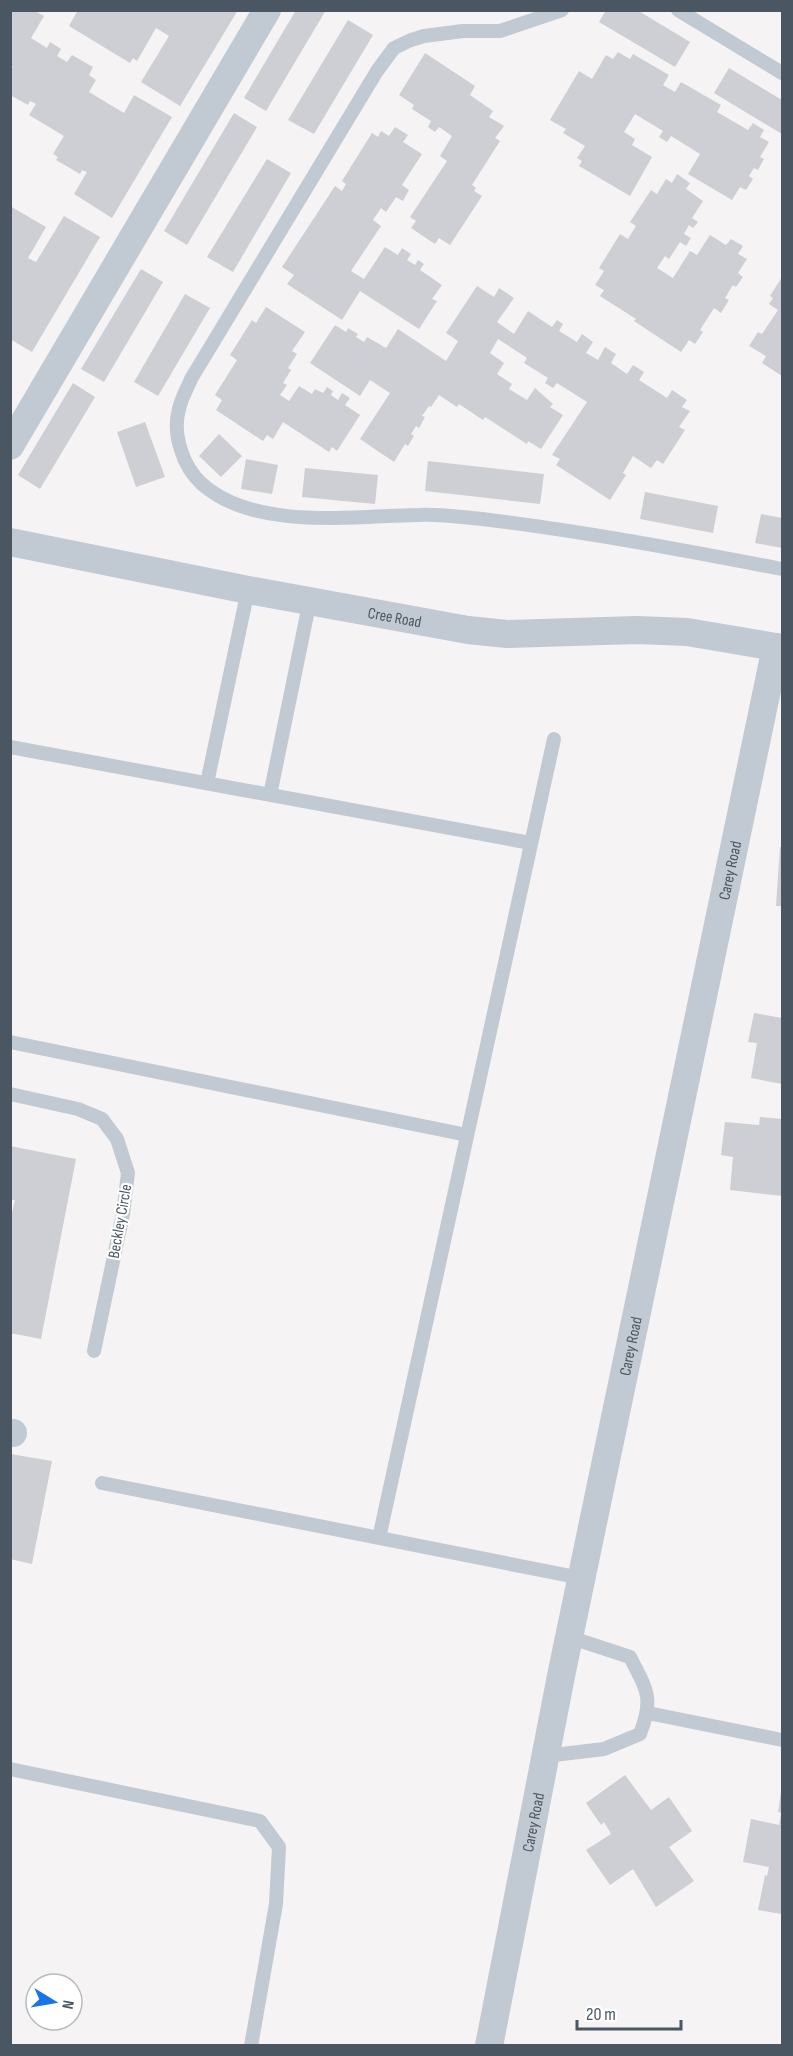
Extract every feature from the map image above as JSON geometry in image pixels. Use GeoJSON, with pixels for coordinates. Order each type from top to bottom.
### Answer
{"type":"FeatureCollection","features":[{"type":"Feature","properties":{"kind":"street"},"geometry":{"type":"LineString","coordinates":[[10,447],[267,10]]}},
{"type":"Feature","properties":{"kind":"street","name":"Cree Road"},"geometry":{"type":"LineString","coordinates":[[10,542],[248,590],[468,630],[507,634],[637,630],[687,632],[779,647]]}},
{"type":"Feature","properties":{"kind":"street","name":"Carey Road"},"geometry":{"type":"LineString","coordinates":[[489,2046],[581,1578],[779,647]]}},
{"type":"Feature","properties":{"kind":"lane"},"geometry":{"type":"LineString","coordinates":[[562,10],[537,14],[500,31],[463,31],[424,36],[394,48],[371,82],[191,379],[178,410],[179,446],[190,469],[202,484],[228,500],[272,513],[317,519],[421,514],[482,519],[666,547],[783,569]]}},
{"type":"Feature","properties":{"kind":"lane"},"geometry":{"type":"LineString","coordinates":[[678,10],[783,73]]}},
{"type":"Feature","properties":{"kind":"lane"},"geometry":{"type":"LineString","coordinates":[[207,783],[248,590]]}},
{"type":"Feature","properties":{"kind":"lane"},"geometry":{"type":"LineString","coordinates":[[270,795],[310,600]]}},
{"type":"Feature","properties":{"kind":"lane"},"geometry":{"type":"LineString","coordinates":[[379,1538],[554,739]]}},
{"type":"Feature","properties":{"kind":"lane"},"geometry":{"type":"LineString","coordinates":[[10,747],[531,843]]}},
{"type":"Feature","properties":{"kind":"lane"},"geometry":{"type":"LineString","coordinates":[[10,1042],[467,1135]]}},
{"type":"Feature","properties":{"kind":"lane","name":"Beckley Circle"},"geometry":{"type":"LineString","coordinates":[[10,1094],[78,1109],[102,1119],[117,1139],[128,1173],[123,1214],[93,1352]]}},
{"type":"Feature","properties":{"kind":"lane"},"geometry":{"type":"LineString","coordinates":[[102,1483],[581,1578]]}},
{"type":"Feature","properties":{"kind":"lane"},"geometry":{"type":"LineString","coordinates":[[545,1756],[604,1749],[640,1734],[648,1713],[646,1688],[630,1657],[569,1637]]}},
{"type":"Feature","properties":{"kind":"lane"},"geometry":{"type":"LineString","coordinates":[[648,1713],[783,1740]]}},
{"type":"Feature","properties":{"kind":"lane"},"geometry":{"type":"LineString","coordinates":[[10,1769],[260,1821],[279,1847],[276,1904],[250,2046]]}},
{"type":"Feature","properties":{"kind":"building"},"geometry":{"type":"Polygon","coordinates":[[[10,10],[38,10],[37,12],[44,16],[31,38],[47,48],[50,42],[61,49],[57,56],[67,62],[72,55],[93,67],[89,75],[96,80],[89,92],[124,113],[134,95],[172,117],[112,218],[74,194],[87,172],[82,170],[80,174],[56,160],[58,157],[53,154],[64,136],[29,115],[36,104],[30,101],[28,105],[10,95],[10,72],[13,67],[10,65],[10,10]]]}},
{"type":"Feature","properties":{"kind":"building"},"geometry":{"type":"Polygon","coordinates":[[[78,10],[238,10],[180,106],[141,82],[169,36],[156,28],[137,61],[133,58],[130,63],[69,26],[78,10]]]}},
{"type":"Feature","properties":{"kind":"building"},"geometry":{"type":"Polygon","coordinates":[[[296,10],[326,10],[266,111],[244,98],[296,10]]]}},
{"type":"Feature","properties":{"kind":"building"},"geometry":{"type":"Polygon","coordinates":[[[606,10],[637,10],[690,42],[675,67],[599,22],[606,10]]]}},
{"type":"Feature","properties":{"kind":"building"},"geometry":{"type":"Polygon","coordinates":[[[348,20],[373,35],[314,134],[288,120],[348,20]]]}},
{"type":"Feature","properties":{"kind":"building"},"geometry":{"type":"Polygon","coordinates":[[[618,52],[630,59],[633,54],[669,75],[663,85],[675,92],[681,82],[721,105],[717,112],[748,130],[753,123],[764,130],[760,137],[769,142],[760,157],[764,159],[758,170],[754,168],[749,176],[753,179],[746,190],[740,187],[732,200],[688,174],[700,154],[671,136],[667,142],[659,137],[663,131],[635,114],[624,132],[635,139],[632,145],[652,157],[630,196],[579,166],[582,161],[577,158],[585,146],[563,133],[566,129],[550,120],[579,71],[592,79],[606,55],[613,59],[618,52]]]}},
{"type":"Feature","properties":{"kind":"building"},"geometry":{"type":"Polygon","coordinates":[[[425,53],[475,86],[470,95],[493,111],[489,117],[504,126],[495,138],[500,141],[472,185],[476,188],[474,191],[482,196],[450,245],[439,238],[435,244],[411,228],[416,221],[410,217],[447,161],[440,156],[452,136],[439,127],[435,132],[428,127],[431,121],[412,109],[414,105],[399,95],[425,53]]]}},
{"type":"Feature","properties":{"kind":"building"},"geometry":{"type":"Polygon","coordinates":[[[729,68],[782,100],[782,134],[714,93],[729,68]]]}},
{"type":"Feature","properties":{"kind":"building"},"geometry":{"type":"Polygon","coordinates":[[[234,113],[257,127],[187,245],[164,231],[234,113]]]}},
{"type":"Feature","properties":{"kind":"building"},"geometry":{"type":"Polygon","coordinates":[[[395,127],[408,135],[403,142],[422,154],[402,185],[409,190],[403,201],[396,197],[386,212],[381,208],[373,220],[381,226],[351,271],[364,279],[385,247],[398,255],[402,248],[411,254],[407,260],[415,265],[418,260],[424,264],[420,270],[442,285],[432,299],[437,301],[419,329],[360,291],[342,320],[287,284],[294,275],[282,267],[335,186],[342,191],[346,184],[342,181],[372,133],[378,137],[381,131],[389,136],[395,127]]]}},
{"type":"Feature","properties":{"kind":"building"},"geometry":{"type":"Polygon","coordinates":[[[267,159],[291,173],[233,272],[207,257],[267,159]]]}},
{"type":"Feature","properties":{"kind":"building"},"geometry":{"type":"Polygon","coordinates":[[[677,174],[690,183],[686,189],[703,201],[692,218],[698,222],[693,228],[689,225],[684,234],[691,238],[686,246],[680,242],[669,259],[665,256],[657,268],[673,278],[690,251],[697,255],[710,235],[726,245],[731,239],[743,246],[738,254],[747,259],[738,273],[743,277],[736,287],[733,285],[725,298],[729,300],[721,313],[714,308],[700,330],[703,332],[695,344],[689,340],[681,352],[600,296],[604,290],[595,285],[604,271],[599,268],[620,234],[628,239],[636,226],[630,222],[651,190],[657,194],[666,179],[672,183],[677,174]]]}},
{"type":"Feature","properties":{"kind":"building"},"geometry":{"type":"Polygon","coordinates":[[[10,206],[46,227],[28,258],[36,262],[64,216],[100,237],[32,352],[10,339],[10,206]]]}},
{"type":"Feature","properties":{"kind":"building"},"geometry":{"type":"Polygon","coordinates":[[[141,269],[163,282],[104,382],[81,369],[141,269]]]}},
{"type":"Feature","properties":{"kind":"building"},"geometry":{"type":"Polygon","coordinates":[[[782,277],[782,376],[762,363],[766,356],[749,346],[758,332],[762,334],[778,310],[769,304],[773,298],[770,296],[782,277]]]}},
{"type":"Feature","properties":{"kind":"building"},"geometry":{"type":"Polygon","coordinates":[[[477,286],[494,297],[499,288],[514,298],[497,322],[514,334],[528,311],[552,327],[557,320],[563,324],[559,331],[577,342],[582,334],[593,342],[586,353],[598,360],[605,347],[616,354],[611,363],[627,374],[633,365],[644,372],[639,380],[667,398],[672,390],[687,400],[682,407],[690,411],[679,427],[685,430],[663,464],[657,460],[651,468],[633,456],[623,473],[626,475],[610,500],[556,465],[560,459],[552,455],[587,402],[557,383],[553,388],[545,383],[548,378],[524,363],[527,358],[498,339],[490,353],[504,363],[497,374],[512,384],[509,389],[527,400],[535,388],[553,404],[550,407],[563,415],[541,449],[528,441],[527,444],[485,417],[483,420],[459,404],[457,407],[439,395],[422,416],[425,417],[419,428],[416,426],[411,434],[414,436],[408,446],[405,444],[394,462],[360,439],[390,393],[370,380],[360,396],[310,363],[335,325],[346,332],[348,328],[358,334],[356,337],[364,342],[367,337],[386,348],[398,329],[446,361],[458,341],[446,333],[477,286]]]}},
{"type":"Feature","properties":{"kind":"building"},"geometry":{"type":"Polygon","coordinates":[[[185,294],[210,308],[158,396],[134,382],[185,294]]]}},
{"type":"Feature","properties":{"kind":"building"},"geometry":{"type":"Polygon","coordinates":[[[266,307],[305,332],[292,351],[297,354],[288,368],[291,370],[283,383],[287,385],[280,395],[289,401],[299,386],[312,394],[315,389],[323,393],[327,387],[333,391],[331,395],[338,400],[342,393],[350,398],[345,405],[360,415],[337,451],[332,447],[329,452],[283,422],[273,439],[267,435],[263,441],[216,410],[222,400],[215,395],[237,360],[230,355],[252,320],[256,323],[266,307]]]}},
{"type":"Feature","properties":{"kind":"building"},"geometry":{"type":"Polygon","coordinates":[[[73,383],[95,397],[40,489],[18,475],[73,383]]]}},
{"type":"Feature","properties":{"kind":"building"},"geometry":{"type":"Polygon","coordinates":[[[145,422],[165,477],[136,487],[117,432],[145,422]]]}},
{"type":"Feature","properties":{"kind":"building"},"geometry":{"type":"Polygon","coordinates":[[[219,434],[242,456],[221,477],[199,456],[219,434]]]}},
{"type":"Feature","properties":{"kind":"building"},"geometry":{"type":"Polygon","coordinates":[[[246,459],[278,465],[272,494],[241,489],[246,459]]]}},
{"type":"Feature","properties":{"kind":"building"},"geometry":{"type":"Polygon","coordinates":[[[428,461],[544,474],[540,504],[425,491],[428,461]]]}},
{"type":"Feature","properties":{"kind":"building"},"geometry":{"type":"Polygon","coordinates":[[[305,468],[378,475],[375,504],[302,497],[305,468]]]}},
{"type":"Feature","properties":{"kind":"building"},"geometry":{"type":"Polygon","coordinates":[[[645,492],[718,506],[713,533],[640,519],[645,492]]]}},
{"type":"Feature","properties":{"kind":"building"},"geometry":{"type":"Polygon","coordinates":[[[761,514],[782,518],[782,548],[755,543],[761,514]]]}},
{"type":"Feature","properties":{"kind":"building"},"geometry":{"type":"Polygon","coordinates":[[[780,847],[782,847],[782,906],[776,906],[780,847]]]}},
{"type":"Feature","properties":{"kind":"building"},"geometry":{"type":"Polygon","coordinates":[[[754,1013],[782,1018],[782,1084],[751,1078],[757,1043],[748,1042],[754,1013]]]}},
{"type":"Feature","properties":{"kind":"building"},"geometry":{"type":"Polygon","coordinates":[[[760,1117],[782,1119],[782,1196],[730,1190],[733,1157],[721,1155],[725,1122],[759,1125],[760,1117]]]}},
{"type":"Feature","properties":{"kind":"building"},"geometry":{"type":"Polygon","coordinates":[[[10,1146],[76,1159],[41,1339],[10,1333],[10,1222],[15,1200],[10,1200],[10,1146]]]}},
{"type":"Feature","properties":{"kind":"building"},"geometry":{"type":"Polygon","coordinates":[[[10,1454],[52,1461],[32,1564],[10,1559],[10,1454]]]}},
{"type":"Feature","properties":{"kind":"building"},"geometry":{"type":"Polygon","coordinates":[[[625,1775],[651,1810],[669,1797],[692,1831],[669,1847],[694,1881],[656,1907],[633,1869],[610,1885],[586,1850],[611,1834],[604,1822],[601,1825],[586,1803],[625,1775]]]}},
{"type":"Feature","properties":{"kind":"building"},"geometry":{"type":"Polygon","coordinates":[[[782,1792],[782,1813],[778,1812],[782,1792]]]}},
{"type":"Feature","properties":{"kind":"building"},"geometry":{"type":"Polygon","coordinates":[[[781,1814],[782,1914],[758,1910],[765,1875],[767,1876],[769,1867],[743,1862],[751,1819],[779,1825],[781,1814]]]}}]}
